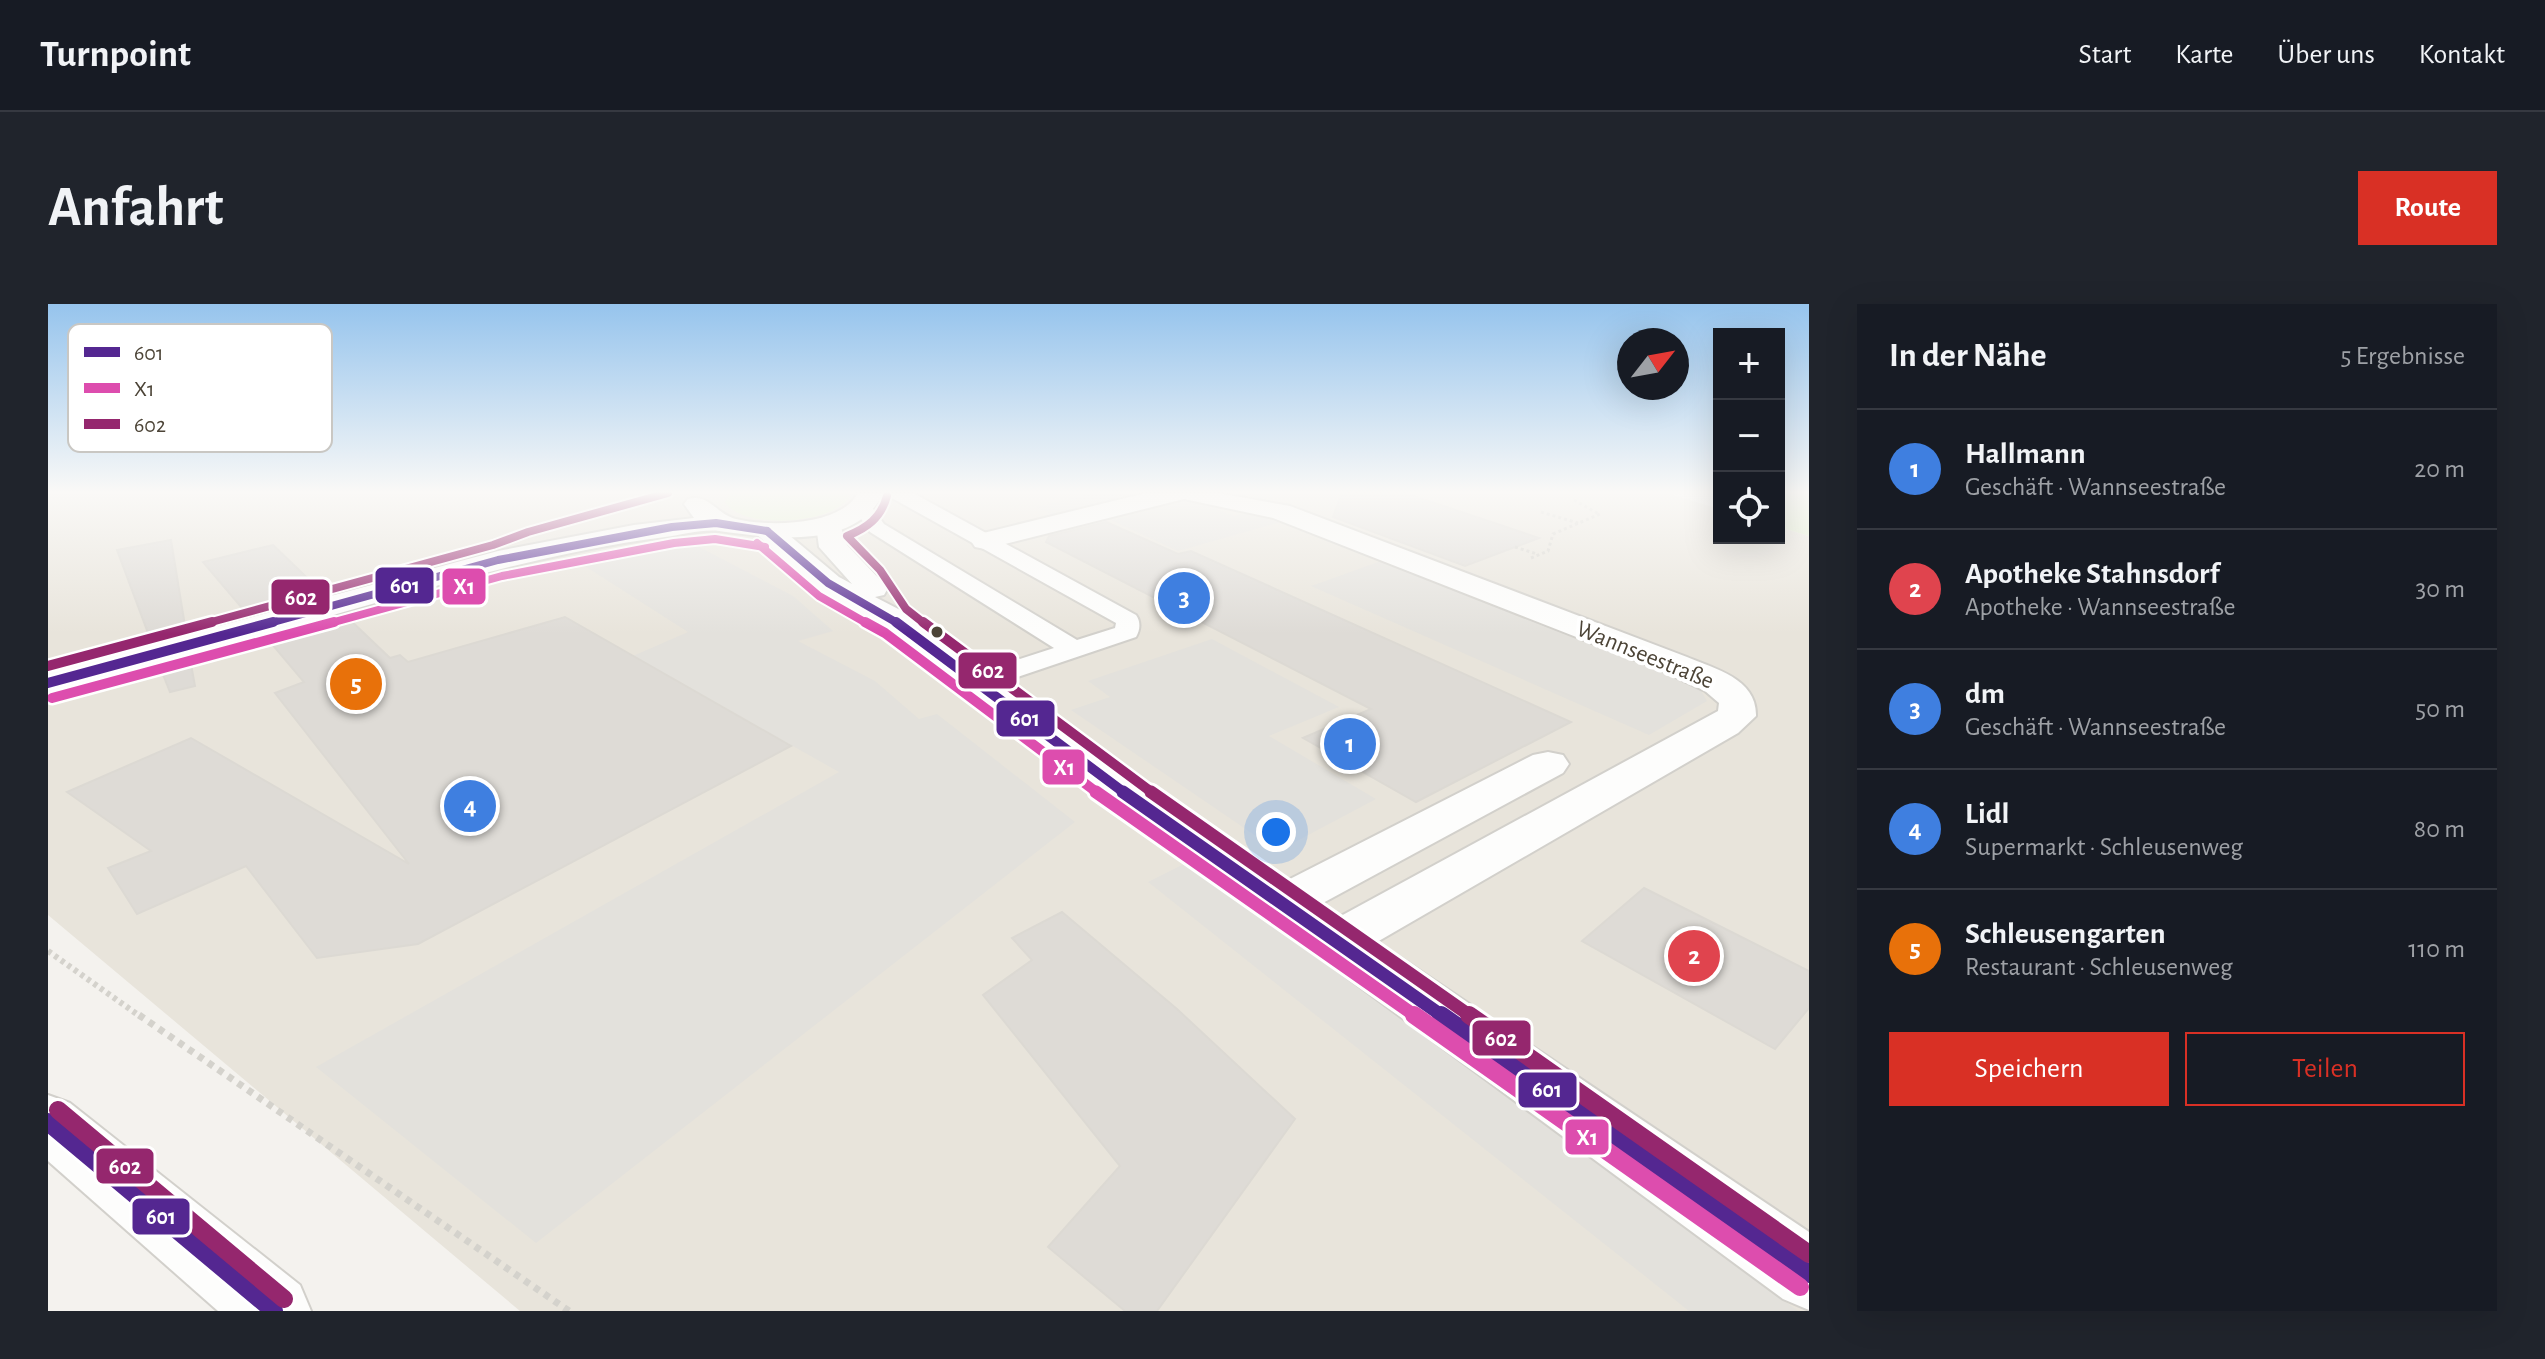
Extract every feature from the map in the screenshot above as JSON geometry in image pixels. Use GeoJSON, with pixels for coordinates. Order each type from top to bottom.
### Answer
{"type":"FeatureCollection","features":[{"type":"Feature","properties":{"kind":"street"},"geometry":{"type":"LineString","coordinates":[[498,560],[556,540]]}},
{"type":"Feature","properties":{"kind":"street"},"geometry":{"type":"LineString","coordinates":[[48,683],[498,560],[599,540]]}},
{"type":"Feature","properties":{"kind":"street"},"geometry":{"type":"LineString","coordinates":[[778,540],[828,583],[894,620],[1111,783],[1809,1274]]}},
{"type":"Feature","properties":{"kind":"street"},"geometry":{"type":"LineString","coordinates":[[832,540],[833,547],[868,580],[894,620]]}},
{"type":"Feature","properties":{"kind":"street"},"geometry":{"type":"LineString","coordinates":[[985,541],[989,540]]}},
{"type":"Feature","properties":{"kind":"street","name":"Wannseestraße"},"geometry":{"type":"LineString","coordinates":[[1335,942],[1737,716],[1738,700],[1718,683],[1354,540]]}},
{"type":"Feature","properties":{"kind":"street"},"geometry":{"type":"LineString","coordinates":[[1282,904],[1548,764]]}},
{"type":"Feature","properties":{"kind":"street"},"geometry":{"type":"LineString","coordinates":[[48,1122],[274,1311]]}},
{"type":"Feature","properties":{"kind":"lane"},"geometry":{"type":"LineString","coordinates":[[914,540],[1075,650]]}},
{"type":"Feature","properties":{"kind":"lane"},"geometry":{"type":"LineString","coordinates":[[976,682],[1127,632],[1128,620],[985,541]]}},
{"type":"Feature","properties":{"kind":"path"},"geometry":{"type":"LineString","coordinates":[[1467,583],[1548,551],[1551,540]]}},
{"type":"Feature","properties":{"kind":"path"},"geometry":{"type":"LineString","coordinates":[[1515,547],[1539,555]]}},
{"type":"Feature","properties":{"kind":"path"},"geometry":{"type":"LineString","coordinates":[[48,951],[227,1078],[569,1311]]}},
{"type":"Feature","properties":{"kind":"shaded area"},"geometry":{"type":"Polygon","coordinates":[[[48,540],[1713,540],[1713,544],[1785,544],[1785,540],[1809,540],[1809,1311],[520,1311],[48,915],[48,540]]]}},
{"type":"Feature","properties":{"kind":"shaded area"},"geometry":{"type":"Polygon","coordinates":[[[664,540],[686,540],[793,596],[833,631],[798,641],[875,681],[919,719],[937,714],[1075,822],[536,1243],[316,1067],[839,772],[633,656],[688,632],[580,563],[664,540]]]}},
{"type":"Feature","properties":{"kind":"shaded area"},"geometry":{"type":"Polygon","coordinates":[[[1154,540],[1217,540],[1178,551],[1154,540]]]}},
{"type":"Feature","properties":{"kind":"shaded area"},"geometry":{"type":"Polygon","coordinates":[[[1384,560],[1697,684],[1707,701],[1649,735],[1311,586],[1384,560]]]}},
{"type":"Feature","properties":{"kind":"shaded area"},"geometry":{"type":"Polygon","coordinates":[[[1212,639],[1339,707],[1269,736],[1376,799],[1278,851],[1071,710],[1110,697],[1088,681],[1212,639]]]}},
{"type":"Feature","properties":{"kind":"shaded area"},"geometry":{"type":"Polygon","coordinates":[[[1188,862],[1798,1311],[1689,1311],[1148,882],[1188,862]]]}},
{"type":"Feature","properties":{"kind":"building"},"geometry":{"type":"Polygon","coordinates":[[[171,540],[186,632],[151,641],[117,550],[171,540]]]}},
{"type":"Feature","properties":{"kind":"building"},"geometry":{"type":"Polygon","coordinates":[[[1146,540],[1178,554],[1191,551],[1571,722],[1416,802],[1303,738],[1371,709],[1046,542],[1146,540]]]}},
{"type":"Feature","properties":{"kind":"building"},"geometry":{"type":"Polygon","coordinates":[[[1395,540],[1534,540],[1465,566],[1395,540]]]}},
{"type":"Feature","properties":{"kind":"building"},"geometry":{"type":"Polygon","coordinates":[[[273,545],[325,595],[248,615],[203,562],[273,545]]]}},
{"type":"Feature","properties":{"kind":"building"},"geometry":{"type":"Polygon","coordinates":[[[345,615],[390,658],[400,655],[408,662],[565,617],[791,746],[418,944],[317,958],[246,866],[137,914],[108,868],[151,851],[67,792],[191,738],[409,864],[275,693],[304,682],[266,637],[345,615]]]}},
{"type":"Feature","properties":{"kind":"building"},"geometry":{"type":"Polygon","coordinates":[[[190,659],[195,686],[170,692],[160,667],[190,659]]]}},
{"type":"Feature","properties":{"kind":"building"},"geometry":{"type":"Polygon","coordinates":[[[1644,888],[1809,971],[1809,1008],[1775,1049],[1582,941],[1644,888]]]}},
{"type":"Feature","properties":{"kind":"building"},"geometry":{"type":"Polygon","coordinates":[[[1062,912],[1177,1009],[1295,1119],[1157,1311],[1125,1311],[1048,1247],[1120,1166],[983,995],[1032,960],[1012,938],[1062,912]]]}},
{"type":"Feature","properties":{"kind":"transit line","name":"602"},"geometry":{"type":"LineString","coordinates":[[48,666],[506,540]]}},
{"type":"Feature","properties":{"kind":"transit line","name":"601"},"geometry":{"type":"LineString","coordinates":[[48,683],[498,560],[603,540]]}},
{"type":"Feature","properties":{"kind":"transit line","name":"X1"},"geometry":{"type":"LineString","coordinates":[[52,698],[502,576],[674,543],[705,540]]}},
{"type":"Feature","properties":{"kind":"transit line","name":"X1"},"geometry":{"type":"LineString","coordinates":[[721,540],[765,547]]}},
{"type":"Feature","properties":{"kind":"transit line","name":"601"},"geometry":{"type":"LineString","coordinates":[[778,540],[828,583],[894,620],[1111,783],[1809,1274]]}},
{"type":"Feature","properties":{"kind":"transit line","name":"602"},"geometry":{"type":"LineString","coordinates":[[851,540],[880,570],[906,609],[1120,770],[1809,1254]]}},
{"type":"Feature","properties":{"kind":"transit line","name":"X1"},"geometry":{"type":"LineString","coordinates":[[757,543],[819,596],[885,633],[1102,796],[1800,1287]]}},
{"type":"Feature","properties":{"kind":"transit line","name":"602"},"geometry":{"type":"LineString","coordinates":[[58,1110],[284,1299]]}},
{"type":"Feature","properties":{"kind":"transit line","name":"601"},"geometry":{"type":"LineString","coordinates":[[48,1122],[274,1311]]}},
{"type":"Feature","properties":{"kind":"place","name":"dm"},"geometry":{"type":"Point","coordinates":[1184,598]}},
{"type":"Feature","properties":{"kind":"place","name":"Schleusengarten"},"geometry":{"type":"Point","coordinates":[356,684]}},
{"type":"Feature","properties":{"kind":"place","name":"Hallmann"},"geometry":{"type":"Point","coordinates":[1350,744]}},
{"type":"Feature","properties":{"kind":"place","name":"Lidl"},"geometry":{"type":"Point","coordinates":[470,806]}},
{"type":"Feature","properties":{"kind":"place","name":"Apotheke Stahnsdorf"},"geometry":{"type":"Point","coordinates":[1694,956]}}]}
